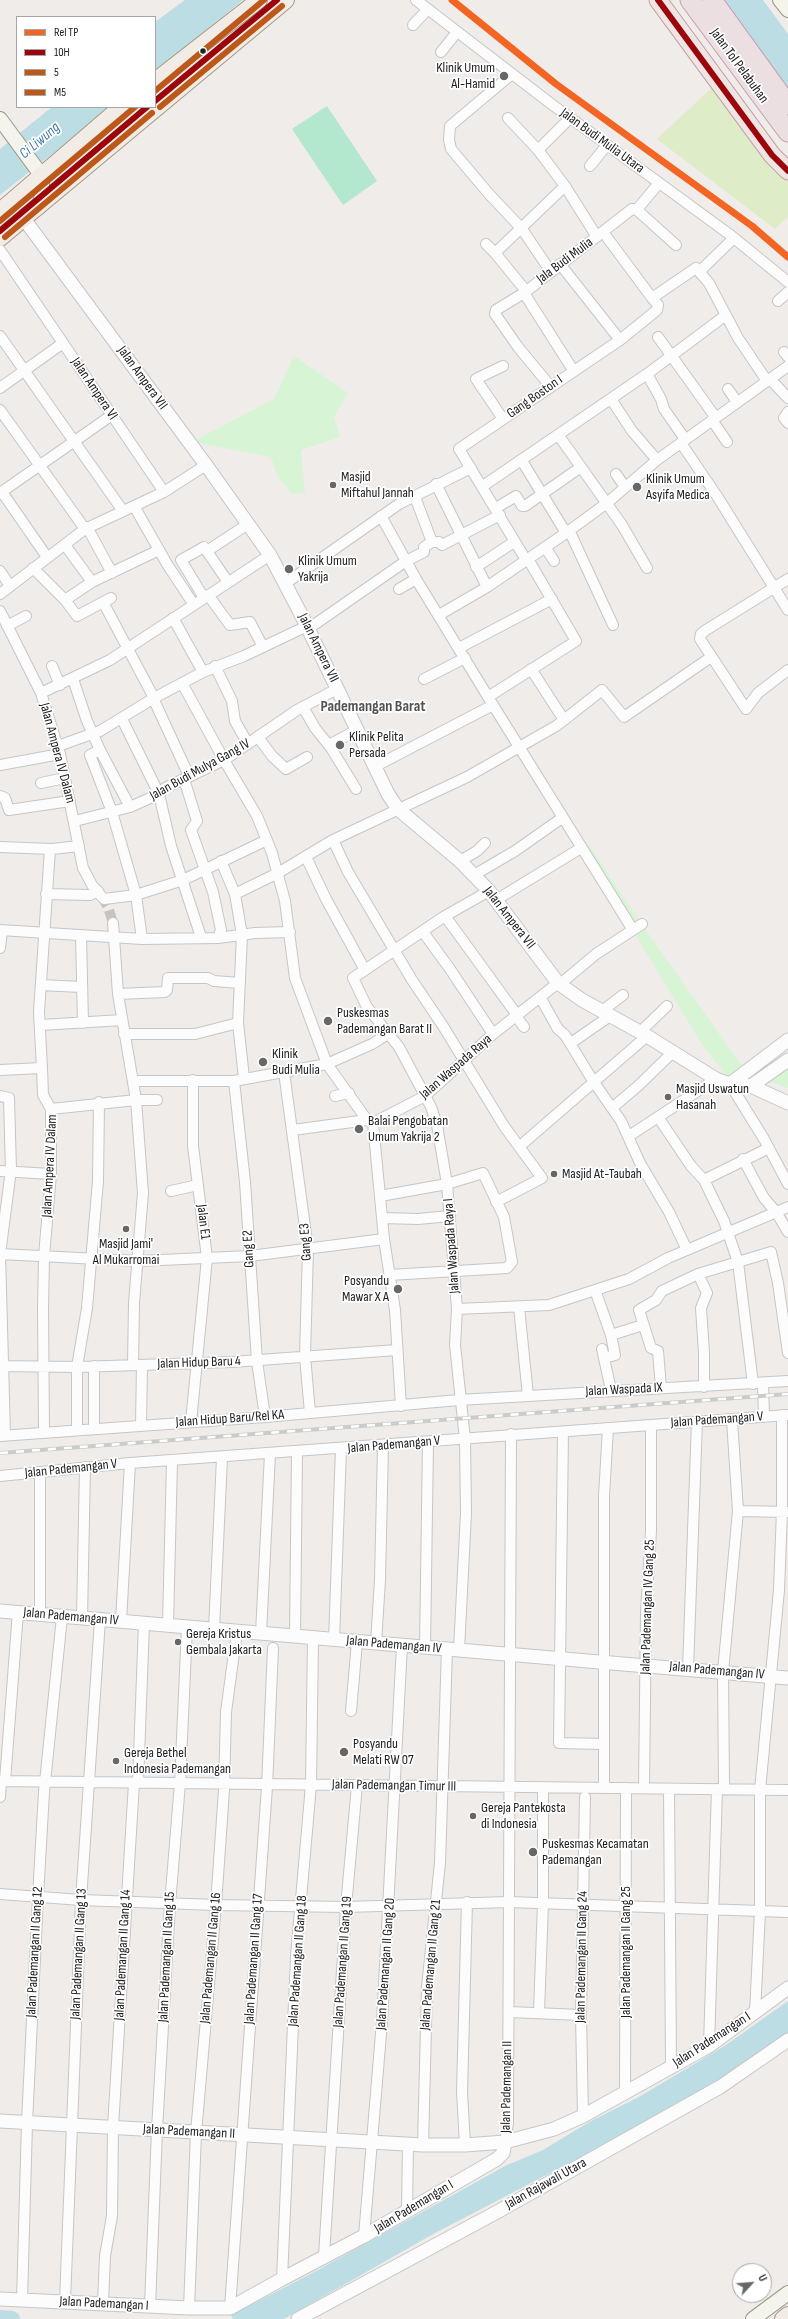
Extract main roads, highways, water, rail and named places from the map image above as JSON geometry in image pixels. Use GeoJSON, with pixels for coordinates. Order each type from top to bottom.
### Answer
{"type":"FeatureCollection","features":[{"type":"Feature","properties":{"kind":"highway"},"geometry":{"type":"LineString","coordinates":[[658,0],[772,155],[788,171]]}},
{"type":"Feature","properties":{"kind":"highway"},"geometry":{"type":"LineString","coordinates":[[670,0],[788,161]]}},
{"type":"Feature","properties":{"kind":"highway","name":"Jalan Tol Pelabuhan"},"geometry":{"type":"LineString","coordinates":[[689,0],[788,133]]}},
{"type":"Feature","properties":{"kind":"highway","name":"Jalan Tol Pelabuhan"},"geometry":{"type":"LineString","coordinates":[[712,0],[788,105]]}},
{"type":"Feature","properties":{"kind":"main road"},"geometry":{"type":"LineString","coordinates":[[156,80],[259,0]]}},
{"type":"Feature","properties":{"kind":"main road"},"geometry":{"type":"LineString","coordinates":[[0,238],[286,0]]}},
{"type":"Feature","properties":{"kind":"main road"},"geometry":{"type":"LineString","coordinates":[[780,0],[788,10]]}},
{"type":"Feature","properties":{"kind":"main road"},"geometry":{"type":"LineString","coordinates":[[181,61],[194,76]]}},
{"type":"Feature","properties":{"kind":"main road"},"geometry":{"type":"LineString","coordinates":[[0,200],[120,108]]}},
{"type":"Feature","properties":{"kind":"main road"},"geometry":{"type":"LineString","coordinates":[[3,123],[18,142],[37,172],[42,195],[39,207]]}},
{"type":"Feature","properties":{"kind":"main road"},"geometry":{"type":"LineString","coordinates":[[0,211],[37,172]]}},
{"type":"Feature","properties":{"kind":"main road"},"geometry":{"type":"LineString","coordinates":[[753,2319],[788,2293]]}},
{"type":"Feature","properties":{"kind":"main road"},"geometry":{"type":"LineString","coordinates":[[783,2319],[788,2315]]}},
{"type":"Feature","properties":{"kind":"water"},"geometry":{"type":"Polygon","coordinates":[[[185,0],[243,0],[156,71],[156,21],[185,0]]]}},
{"type":"Feature","properties":{"kind":"water"},"geometry":{"type":"Polygon","coordinates":[[[722,0],[763,0],[788,34],[788,90],[722,0]]]}},
{"type":"Feature","properties":{"kind":"water","name":"Ci Liwung"},"geometry":{"type":"Polygon","coordinates":[[[51,108],[111,108],[0,195],[0,149],[51,108]]]}},
{"type":"Feature","properties":{"kind":"water"},"geometry":{"type":"Polygon","coordinates":[[[788,2001],[788,2034],[731,2072],[629,2132],[433,2234],[284,2319],[233,2319],[231,2315],[320,2269],[505,2166],[543,2150],[591,2121],[639,2097],[726,2045],[788,2001]]]}},
{"type":"Feature","properties":{"kind":"waterway"},"geometry":{"type":"LineString","coordinates":[[0,2318],[12,2319]]}},
{"type":"Feature","properties":{"kind":"tunnel"},"geometry":{"type":"LineString","coordinates":[[102,897],[108,907],[113,923]]}},
{"type":"Feature","properties":{"kind":"railway"},"geometry":{"type":"LineString","coordinates":[[0,1453],[788,1394]]}},
{"type":"Feature","properties":{"kind":"rail line","name":"TP"},"geometry":{"type":"LineString","coordinates":[[452,0],[556,84],[752,226],[788,257]]}},
{"type":"Feature","properties":{"kind":"place","name":"Klinik Umum Al-Hamid"},"geometry":{"type":"Point","coordinates":[504,76]}},
{"type":"Feature","properties":{"kind":"place","name":"Masjid Miftahul Jannah"},"geometry":{"type":"Point","coordinates":[333,485]}},
{"type":"Feature","properties":{"kind":"place","name":"Klinik Umum Asyifa Medica"},"geometry":{"type":"Point","coordinates":[637,487]}},
{"type":"Feature","properties":{"kind":"place","name":"Klinik Umum Yakrija"},"geometry":{"type":"Point","coordinates":[289,569]}},
{"type":"Feature","properties":{"kind":"place","name":"Klinik Pelita Persada"},"geometry":{"type":"Point","coordinates":[340,745]}},
{"type":"Feature","properties":{"kind":"place","name":"Puskesmas Pademangan Barat II"},"geometry":{"type":"Point","coordinates":[328,1021]}},
{"type":"Feature","properties":{"kind":"place","name":"Klinik Budi Mulia"},"geometry":{"type":"Point","coordinates":[263,1062]}},
{"type":"Feature","properties":{"kind":"place","name":"Masjid Uswatun Hasanah"},"geometry":{"type":"Point","coordinates":[668,1097]}},
{"type":"Feature","properties":{"kind":"place","name":"Balai Pengobatan Umum Yakrija 2"},"geometry":{"type":"Point","coordinates":[359,1129]}},
{"type":"Feature","properties":{"kind":"place","name":"Masjid At-Taubah"},"geometry":{"type":"Point","coordinates":[554,1174]}},
{"type":"Feature","properties":{"kind":"place","name":"Masjid Jami' Al Mukarromai"},"geometry":{"type":"Point","coordinates":[126,1229]}},
{"type":"Feature","properties":{"kind":"place","name":"Posyandu Mawar X A"},"geometry":{"type":"Point","coordinates":[398,1289]}},
{"type":"Feature","properties":{"kind":"place","name":"Gereja Kristus Gembala Jakarta"},"geometry":{"type":"Point","coordinates":[178,1642]}},
{"type":"Feature","properties":{"kind":"place","name":"Posyandu Melati RW 07"},"geometry":{"type":"Point","coordinates":[344,1752]}},
{"type":"Feature","properties":{"kind":"place","name":"Gereja Bethel Indonesia Pademangan"},"geometry":{"type":"Point","coordinates":[116,1761]}},
{"type":"Feature","properties":{"kind":"place","name":"Gereja Pantekosta di Indonesia"},"geometry":{"type":"Point","coordinates":[473,1816]}},
{"type":"Feature","properties":{"kind":"place","name":"Puskesmas Kecamatan Pademangan"},"geometry":{"type":"Point","coordinates":[533,1852]}},
{"type":"Feature","properties":{"kind":"district","name":"Pademangan Barat"},"geometry":{"type":"Point","coordinates":[373,707]}}]}
